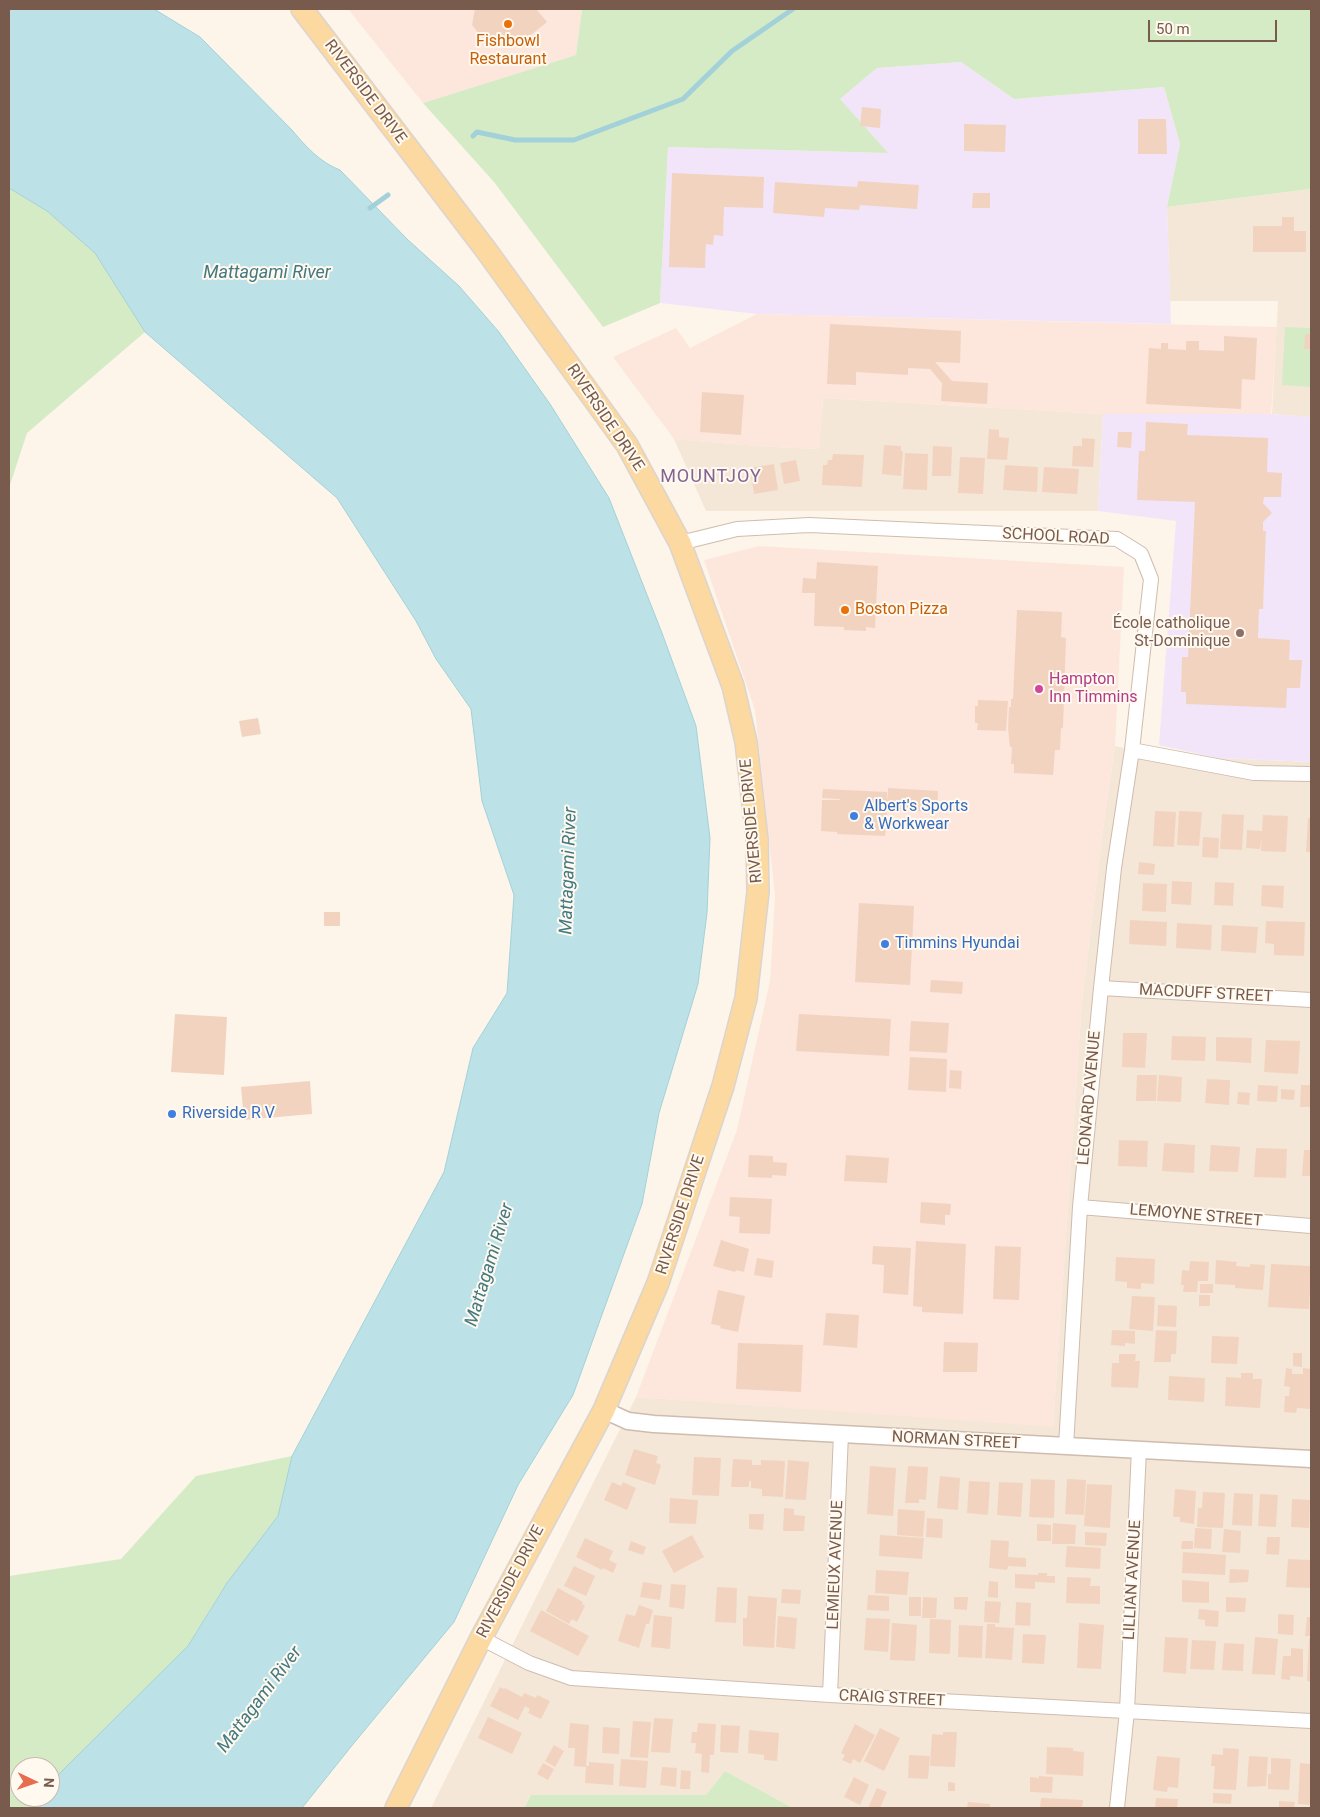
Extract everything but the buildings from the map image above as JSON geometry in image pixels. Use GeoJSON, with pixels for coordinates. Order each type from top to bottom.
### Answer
{"type":"FeatureCollection","features":[{"type":"Feature","properties":{"kind":"main road","name":"RIVERSIDE DRIVE"},"geometry":{"type":"LineString","coordinates":[[302,9],[492,258],[627,445],[680,543],[734,686],[746,742],[757,839],[758,892],[746,998],[723,1086],[658,1283],[604,1410],[480,1638],[396,1808]]}},
{"type":"Feature","properties":{"kind":"street","name":"SCHOOL ROAD"},"geometry":{"type":"LineString","coordinates":[[680,543],[737,529],[808,525],[1116,540],[1142,554],[1151,579],[1132,750]]}},
{"type":"Feature","properties":{"kind":"street"},"geometry":{"type":"LineString","coordinates":[[1132,750],[1254,772],[1311,774]]}},
{"type":"Feature","properties":{"kind":"street","name":"LEONARD AVENUE"},"geometry":{"type":"LineString","coordinates":[[1066,1446],[1080,1207],[1114,868],[1132,750]]}},
{"type":"Feature","properties":{"kind":"street","name":"MACDUFF STREET"},"geometry":{"type":"LineString","coordinates":[[1101,988],[1311,1000]]}},
{"type":"Feature","properties":{"kind":"street","name":"LEMOYNE STREET"},"geometry":{"type":"LineString","coordinates":[[1080,1207],[1311,1226]]}},
{"type":"Feature","properties":{"kind":"street","name":"NORMAN STREET"},"geometry":{"type":"LineString","coordinates":[[604,1410],[635,1422],[1311,1459]]}},
{"type":"Feature","properties":{"kind":"street","name":"LEMIEUX AVENUE"},"geometry":{"type":"LineString","coordinates":[[830,1695],[842,1434]]}},
{"type":"Feature","properties":{"kind":"street","name":"LILLIAN AVENUE"},"geometry":{"type":"LineString","coordinates":[[1117,1808],[1127,1712],[1140,1449]]}},
{"type":"Feature","properties":{"kind":"street","name":"CRAIG STREET"},"geometry":{"type":"LineString","coordinates":[[480,1638],[529,1663],[571,1678],[830,1695],[1311,1721]]}},
{"type":"Feature","properties":{"kind":"shaded area"},"geometry":{"type":"Polygon","coordinates":[[[348,9],[582,9],[576,55],[423,103],[348,9]]]}},
{"type":"Feature","properties":{"kind":"shaded area"},"geometry":{"type":"Polygon","coordinates":[[[961,62],[1014,99],[1164,87],[1180,144],[1167,207],[1171,324],[757,314],[660,303],[668,147],[887,153],[840,99],[877,68],[961,62]]]}},
{"type":"Feature","properties":{"kind":"shaded area"},"geometry":{"type":"Polygon","coordinates":[[[1311,189],[1311,417],[1272,414],[1278,301],[1170,301],[1167,207],[1311,189]]]}},
{"type":"Feature","properties":{"kind":"shaded area"},"geometry":{"type":"Polygon","coordinates":[[[757,314],[1277,327],[1271,414],[1103,414],[823,398],[819,449],[674,439],[613,357],[676,328],[690,348],[757,314]]]}},
{"type":"Feature","properties":{"kind":"shaded area"},"geometry":{"type":"Polygon","coordinates":[[[823,398],[1103,414],[1098,511],[706,511],[674,439],[819,449],[823,398]]]}},
{"type":"Feature","properties":{"kind":"shaded area","name":"École catholique St-Dominique"},"geometry":{"type":"Polygon","coordinates":[[[1103,414],[1271,414],[1311,417],[1311,762],[1217,758],[1159,745],[1176,521],[1098,511],[1103,414]]]}},
{"type":"Feature","properties":{"kind":"shaded area"},"geometry":{"type":"Polygon","coordinates":[[[759,546],[1124,567],[1115,746],[1082,1000],[1053,1427],[636,1397],[737,1130],[770,981],[775,896],[755,710],[704,560],[759,546]]]}},
{"type":"Feature","properties":{"kind":"shaded area"},"geometry":{"type":"Polygon","coordinates":[[[1115,746],[1132,750],[1217,758],[1311,762],[1311,1808],[793,1808],[725,1771],[706,1795],[531,1795],[524,1808],[431,1808],[636,1397],[1053,1426],[1082,1000],[1115,746]]]}},
{"type":"Feature","properties":{"kind":"green space"},"geometry":{"type":"Polygon","coordinates":[[[582,9],[1311,9],[1311,189],[1167,207],[1180,144],[1164,87],[1014,99],[961,62],[877,68],[840,99],[888,153],[668,147],[660,303],[603,327],[494,182],[423,103],[576,55],[582,9]]]}},
{"type":"Feature","properties":{"kind":"green space"},"geometry":{"type":"Polygon","coordinates":[[[9,188],[47,211],[95,253],[145,332],[27,433],[9,488],[9,188]]]}},
{"type":"Feature","properties":{"kind":"green space"},"geometry":{"type":"Polygon","coordinates":[[[1285,327],[1311,328],[1311,387],[1282,385],[1285,327]]]}},
{"type":"Feature","properties":{"kind":"green space"},"geometry":{"type":"Polygon","coordinates":[[[292,1456],[278,1516],[219,1595],[188,1646],[60,1774],[60,1757],[10,1757],[10,1807],[30,1807],[9,1808],[9,1576],[121,1559],[196,1476],[292,1456]]]}},
{"type":"Feature","properties":{"kind":"green space"},"geometry":{"type":"Polygon","coordinates":[[[725,1771],[793,1808],[524,1808],[531,1795],[706,1795],[725,1771]]]}},
{"type":"Feature","properties":{"kind":"water","name":"Mattagami River"},"geometry":{"type":"Polygon","coordinates":[[[9,9],[154,9],[200,37],[308,148],[326,163],[340,170],[407,239],[459,286],[499,332],[550,404],[609,498],[696,726],[710,838],[707,913],[698,984],[659,1113],[642,1204],[573,1395],[518,1485],[454,1622],[302,1808],[29,1808],[60,1807],[60,1773],[188,1646],[227,1583],[278,1516],[292,1456],[444,1172],[473,1048],[507,993],[514,895],[482,801],[471,709],[436,659],[416,621],[337,498],[145,332],[95,253],[47,211],[9,188],[9,9]]]}},
{"type":"Feature","properties":{"kind":"waterway"},"geometry":{"type":"LineString","coordinates":[[473,136],[477,132],[515,140],[574,140],[683,99],[732,51],[793,9]]}},
{"type":"Feature","properties":{"kind":"waterway"},"geometry":{"type":"LineString","coordinates":[[370,208],[388,195]]}},
{"type":"Feature","properties":{"kind":"place","name":"Fishbowl Restaurant"},"geometry":{"type":"Point","coordinates":[508,24]}},
{"type":"Feature","properties":{"kind":"place","name":"Boston Pizza"},"geometry":{"type":"Point","coordinates":[845,610]}},
{"type":"Feature","properties":{"kind":"place","name":"École catholique St-Dominique"},"geometry":{"type":"Point","coordinates":[1240,633]}},
{"type":"Feature","properties":{"kind":"place","name":"Hampton Inn Timmins"},"geometry":{"type":"Point","coordinates":[1039,689]}},
{"type":"Feature","properties":{"kind":"place","name":"Albert's Sports & Workwear"},"geometry":{"type":"Point","coordinates":[854,816]}},
{"type":"Feature","properties":{"kind":"place","name":"Timmins Hyundai"},"geometry":{"type":"Point","coordinates":[885,944]}},
{"type":"Feature","properties":{"kind":"place","name":"Riverside R V"},"geometry":{"type":"Point","coordinates":[172,1114]}},
{"type":"Feature","properties":{"kind":"district","name":"MOUNTJOY"},"geometry":{"type":"Point","coordinates":[711,477]}}]}
